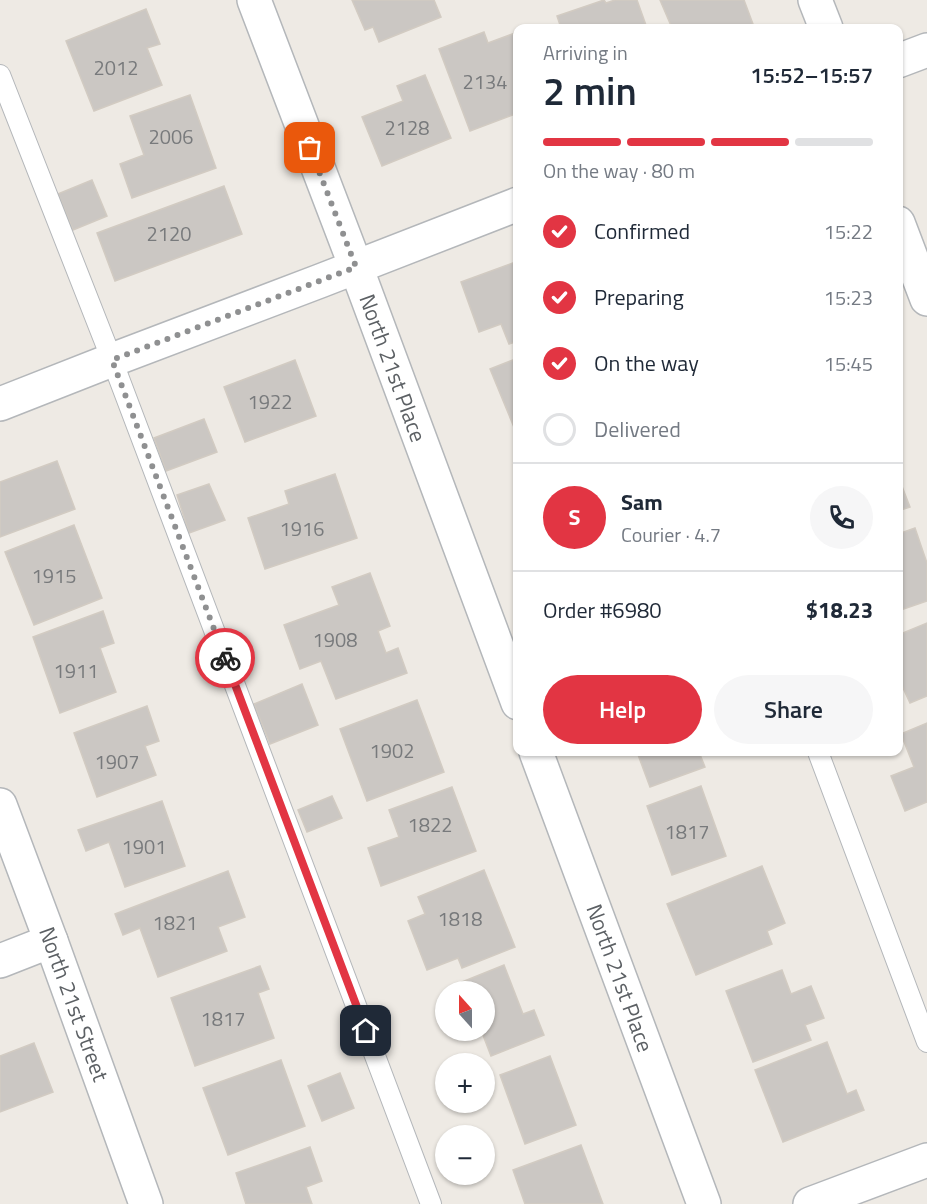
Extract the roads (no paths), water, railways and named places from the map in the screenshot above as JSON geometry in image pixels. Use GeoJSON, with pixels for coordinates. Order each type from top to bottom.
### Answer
{"type":"FeatureCollection","features":[{"type":"Feature","properties":{"kind":"street","name":"North 21st Place"},"geometry":{"type":"LineString","coordinates":[[254,0],[513,690]]}},
{"type":"Feature","properties":{"kind":"street"},"geometry":{"type":"LineString","coordinates":[[815,0],[824,24]]}},
{"type":"Feature","properties":{"kind":"street"},"geometry":{"type":"LineString","coordinates":[[903,59],[927,50]]}},
{"type":"Feature","properties":{"kind":"street"},"geometry":{"type":"LineString","coordinates":[[0,404],[513,206]]}},
{"type":"Feature","properties":{"kind":"street"},"geometry":{"type":"LineString","coordinates":[[903,236],[927,299]]}},
{"type":"Feature","properties":{"kind":"street","name":"North 21st Place"},"geometry":{"type":"LineString","coordinates":[[537,756],[704,1204]]}},
{"type":"Feature","properties":{"kind":"street","name":"North 21st Street"},"geometry":{"type":"LineString","coordinates":[[0,805],[146,1204]]}},
{"type":"Feature","properties":{"kind":"street"},"geometry":{"type":"LineString","coordinates":[[0,961],[51,941]]}},
{"type":"Feature","properties":{"kind":"street"},"geometry":{"type":"LineString","coordinates":[[810,1204],[927,1160]]}},
{"type":"Feature","properties":{"kind":"lane"},"geometry":{"type":"LineString","coordinates":[[0,75],[112,360],[431,1204]]}},
{"type":"Feature","properties":{"kind":"lane"},"geometry":{"type":"LineString","coordinates":[[820,756],[927,1042]]}}]}
